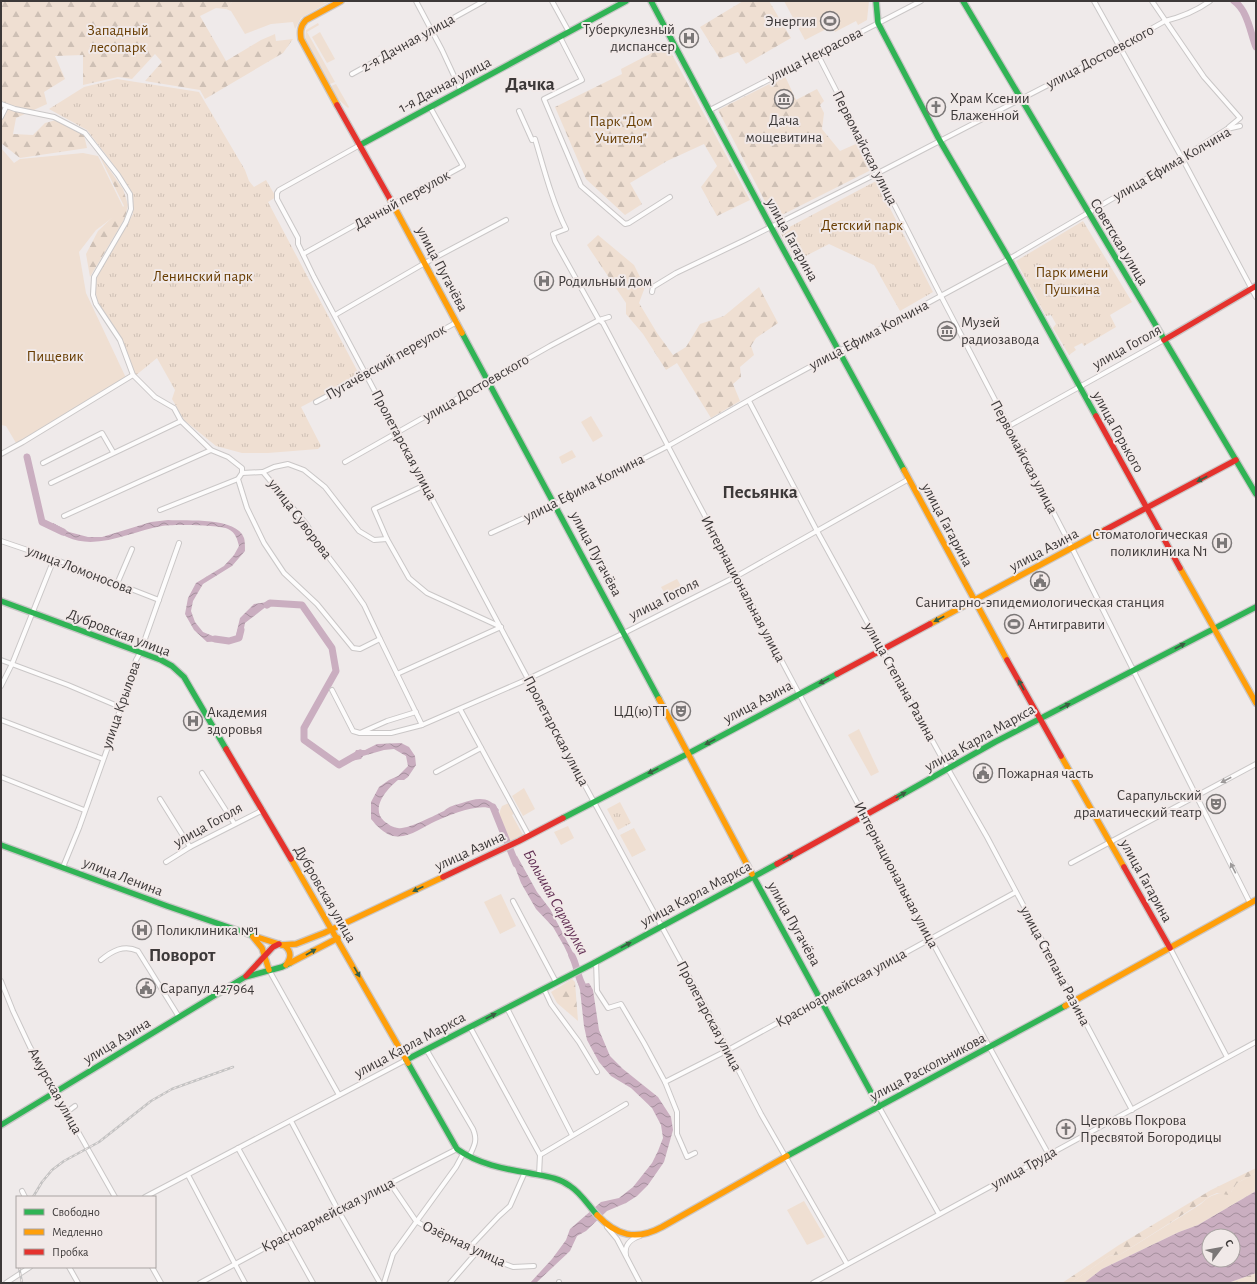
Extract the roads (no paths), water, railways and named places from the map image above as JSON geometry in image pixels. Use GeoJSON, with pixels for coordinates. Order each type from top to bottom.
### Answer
{"type":"FeatureCollection","features":[{"type":"Feature","properties":{"kind":"main road","name":"улица Пугачёва"},"geometry":{"type":"LineString","coordinates":[[341,1],[303,24],[300,32],[304,44],[457,322],[879,1107]]}},
{"type":"Feature","properties":{"kind":"main road","name":"1-я Дачная улица"},"geometry":{"type":"LineString","coordinates":[[360,145],[626,1]]}},
{"type":"Feature","properties":{"kind":"main road","name":"улица Гагарина"},"geometry":{"type":"LineString","coordinates":[[651,1],[771,227],[840,351],[1039,719],[1170,948]]}},
{"type":"Feature","properties":{"kind":"main road","name":"улица Горького"},"geometry":{"type":"LineString","coordinates":[[876,1],[878,23],[940,141],[1009,259],[1256,703]]}},
{"type":"Feature","properties":{"kind":"main road","name":"Советская улица"},"geometry":{"type":"LineString","coordinates":[[963,1],[1256,494]]}},
{"type":"Feature","properties":{"kind":"main road","name":"улица Гоголя"},"geometry":{"type":"LineString","coordinates":[[1164,340],[1254,288]]}},
{"type":"Feature","properties":{"kind":"main road","name":"улица Азина"},"geometry":{"type":"LineString","coordinates":[[280,945],[289,945],[302,942],[332,929],[529,836],[1147,509],[1236,460]]}},
{"type":"Feature","properties":{"kind":"main road","name":"Дубровская улица"},"geometry":{"type":"LineString","coordinates":[[1,601],[172,666],[184,677],[338,938],[457,1149],[469,1157],[498,1166],[565,1182],[578,1192],[606,1225]]}},
{"type":"Feature","properties":{"kind":"main road","name":"улица Карла Маркса"},"geometry":{"type":"LineString","coordinates":[[406,1060],[754,877],[994,742],[1256,607]]}},
{"type":"Feature","properties":{"kind":"main road","name":"улица Ленина"},"geometry":{"type":"LineString","coordinates":[[1,845],[167,906],[280,945]]}},
{"type":"Feature","properties":{"kind":"main road","name":"улица Раскольникова"},"geometry":{"type":"LineString","coordinates":[[642,1236],[672,1221],[785,1157],[1074,1002],[1253,902]]}},
{"type":"Feature","properties":{"kind":"main road","name":"улица Ленина"},"geometry":{"type":"LineString","coordinates":[[236,930],[253,937],[260,942],[269,970]]}},
{"type":"Feature","properties":{"kind":"main road","name":"улица Азина"},"geometry":{"type":"LineString","coordinates":[[1,1125],[245,977],[283,966],[338,938]]}},
{"type":"Feature","properties":{"kind":"main road"},"geometry":{"type":"LineString","coordinates":[[280,945],[287,948],[290,954],[290,960],[283,966],[274,966],[268,955],[271,949],[280,945]]}},
{"type":"Feature","properties":{"kind":"main road","name":"улица Азина"},"geometry":{"type":"LineString","coordinates":[[245,977],[271,949]]}},
{"type":"Feature","properties":{"kind":"main road"},"geometry":{"type":"LineString","coordinates":[[606,1225],[614,1231],[642,1236]]}},
{"type":"Feature","properties":{"kind":"street"},"geometry":{"type":"LineString","coordinates":[[416,1],[461,91]]}},
{"type":"Feature","properties":{"kind":"street","name":"2-я Дачная улица"},"geometry":{"type":"LineString","coordinates":[[352,74],[484,1]]}},
{"type":"Feature","properties":{"kind":"street"},"geometry":{"type":"LineString","coordinates":[[552,1],[569,32]]}},
{"type":"Feature","properties":{"kind":"street","name":"улица Некрасова"},"geometry":{"type":"LineString","coordinates":[[710,110],[921,1]]}},
{"type":"Feature","properties":{"kind":"street"},"geometry":{"type":"LineString","coordinates":[[1094,1],[1254,288],[1256,297]]}},
{"type":"Feature","properties":{"kind":"street"},"geometry":{"type":"LineString","coordinates":[[1152,1],[1204,77],[1240,118],[1227,129]]}},
{"type":"Feature","properties":{"kind":"street","name":"улица Достоевского"},"geometry":{"type":"LineString","coordinates":[[652,292],[653,287],[676,272],[771,227],[878,173],[1120,47],[1166,21],[1178,18],[1200,8],[1210,1]]}},
{"type":"Feature","properties":{"kind":"street"},"geometry":{"type":"LineString","coordinates":[[560,37],[582,80],[544,99],[581,186],[625,224],[629,223],[670,197]]}},
{"type":"Feature","properties":{"kind":"street","name":"Первомайская улица"},"geometry":{"type":"LineString","coordinates":[[818,55],[1072,548],[1197,796],[1253,902]]}},
{"type":"Feature","properties":{"kind":"street"},"geometry":{"type":"LineString","coordinates":[[1,104],[6,107],[54,117],[85,134],[118,175],[130,194],[131,208],[126,222],[94,277],[93,287],[96,304],[120,340],[133,375],[155,397],[174,408],[181,421],[211,450],[228,457],[242,468],[242,473],[238,479],[160,510]]}},
{"type":"Feature","properties":{"kind":"street"},"geometry":{"type":"LineString","coordinates":[[1,117],[6,107]]}},
{"type":"Feature","properties":{"kind":"street","name":"Дачный переулок"},"geometry":{"type":"LineString","coordinates":[[303,254],[463,166],[430,107]]}},
{"type":"Feature","properties":{"kind":"street","name":"Интернациональная улица"},"geometry":{"type":"LineString","coordinates":[[519,111],[532,140],[535,139],[548,182],[566,229],[553,234],[555,241],[599,320],[603,323],[864,816],[989,1048],[1049,1155]]}},
{"type":"Feature","properties":{"kind":"street","name":"улица Ефима Колчина"},"geometry":{"type":"LineString","coordinates":[[492,533],[555,504],[668,446],[1089,214],[1109,200],[1182,158],[1227,129],[1240,126]]}},
{"type":"Feature","properties":{"kind":"street","name":"1-я Дачная улица"},"geometry":{"type":"LineString","coordinates":[[277,193],[285,186],[360,145]]}},
{"type":"Feature","properties":{"kind":"street","name":"Пролетарская улица"},"geometry":{"type":"LineString","coordinates":[[277,193],[277,199],[298,238],[298,244],[303,254],[528,679],[785,1157],[847,1264]]}},
{"type":"Feature","properties":{"kind":"street"},"geometry":{"type":"LineString","coordinates":[[335,314],[425,263],[506,220]]}},
{"type":"Feature","properties":{"kind":"street","name":"улица Достоевского"},"geometry":{"type":"LineString","coordinates":[[345,462],[488,382],[520,362],[599,320],[609,317]]}},
{"type":"Feature","properties":{"kind":"street","name":"Пугачёвский переулок"},"geometry":{"type":"LineString","coordinates":[[316,402],[367,375],[369,371],[457,322]]}},
{"type":"Feature","properties":{"kind":"street","name":"улица Гоголя"},"geometry":{"type":"LineString","coordinates":[[1008,426],[1164,340]]}},
{"type":"Feature","properties":{"kind":"street"},"geometry":{"type":"LineString","coordinates":[[1,454],[133,375]]}},
{"type":"Feature","properties":{"kind":"street","name":"улица Степана Разина"},"geometry":{"type":"LineString","coordinates":[[749,400],[817,531],[1016,892],[1132,1110]]}},
{"type":"Feature","properties":{"kind":"street"},"geometry":{"type":"LineString","coordinates":[[51,483],[113,452],[181,421]]}},
{"type":"Feature","properties":{"kind":"street"},"geometry":{"type":"LineString","coordinates":[[43,463],[102,434],[113,452]]}},
{"type":"Feature","properties":{"kind":"street"},"geometry":{"type":"LineString","coordinates":[[64,516],[211,450]]}},
{"type":"Feature","properties":{"kind":"street","name":"улица Суворова"},"geometry":{"type":"LineString","coordinates":[[387,539],[374,540],[359,530],[325,487],[304,470],[288,464],[274,467],[263,472],[307,525],[317,542],[364,605],[422,725]]}},
{"type":"Feature","properties":{"kind":"street"},"geometry":{"type":"LineString","coordinates":[[242,473],[263,472]]}},
{"type":"Feature","properties":{"kind":"street"},"geometry":{"type":"LineString","coordinates":[[238,479],[247,508],[258,531],[264,543],[284,573],[317,604],[353,648],[360,649],[380,639]]}},
{"type":"Feature","properties":{"kind":"street","name":"улица Гоголя"},"geometry":{"type":"LineString","coordinates":[[360,733],[391,732],[422,725],[528,679],[737,576],[909,479]]}},
{"type":"Feature","properties":{"kind":"street"},"geometry":{"type":"LineString","coordinates":[[425,484],[374,509],[387,539],[409,578],[427,593],[501,627]]}},
{"type":"Feature","properties":{"kind":"street","name":"улица Ломоносова"},"geometry":{"type":"LineString","coordinates":[[1,541],[54,559],[159,600]]}},
{"type":"Feature","properties":{"kind":"street","name":"улица Крылова"},"geometry":{"type":"LineString","coordinates":[[63,867],[79,828],[136,660],[140,653],[179,544]]}},
{"type":"Feature","properties":{"kind":"street"},"geometry":{"type":"LineString","coordinates":[[117,584],[132,549]]}},
{"type":"Feature","properties":{"kind":"street"},"geometry":{"type":"LineString","coordinates":[[1,686],[12,664],[54,559]]}},
{"type":"Feature","properties":{"kind":"street"},"geometry":{"type":"LineString","coordinates":[[397,674],[501,627]]}},
{"type":"Feature","properties":{"kind":"street"},"geometry":{"type":"LineString","coordinates":[[1,660],[120,707]]}},
{"type":"Feature","properties":{"kind":"street"},"geometry":{"type":"LineString","coordinates":[[332,690],[353,731],[360,733],[387,721],[416,712]]}},
{"type":"Feature","properties":{"kind":"street"},"geometry":{"type":"LineString","coordinates":[[460,709],[529,836]]}},
{"type":"Feature","properties":{"kind":"street"},"geometry":{"type":"LineString","coordinates":[[1,720],[103,759]]}},
{"type":"Feature","properties":{"kind":"street"},"geometry":{"type":"LineString","coordinates":[[436,772],[481,748]]}},
{"type":"Feature","properties":{"kind":"street"},"geometry":{"type":"LineString","coordinates":[[1071,863],[1111,843],[1256,764]]}},
{"type":"Feature","properties":{"kind":"street"},"geometry":{"type":"LineString","coordinates":[[202,773],[234,823]]}},
{"type":"Feature","properties":{"kind":"street"},"geometry":{"type":"LineString","coordinates":[[1,778],[84,810]]}},
{"type":"Feature","properties":{"kind":"street"},"geometry":{"type":"LineString","coordinates":[[160,799],[190,847]]}},
{"type":"Feature","properties":{"kind":"street","name":"улица Гоголя"},"geometry":{"type":"LineString","coordinates":[[166,862],[234,823],[263,810]]}},
{"type":"Feature","properties":{"kind":"street","name":"Красноармейская улица"},"geometry":{"type":"LineString","coordinates":[[665,1082],[728,1050],[1016,892]]}},
{"type":"Feature","properties":{"kind":"street"},"geometry":{"type":"LineString","coordinates":[[513,901],[556,982]]}},
{"type":"Feature","properties":{"kind":"street"},"geometry":{"type":"LineString","coordinates":[[101,960],[114,950],[132,948],[138,951],[180,1017]]}},
{"type":"Feature","properties":{"kind":"street","name":"улица Гагарина"},"geometry":{"type":"LineString","coordinates":[[1170,948],[1227,1057]]}},
{"type":"Feature","properties":{"kind":"street"},"geometry":{"type":"LineString","coordinates":[[594,962],[597,991],[608,1008],[621,1004],[665,1082],[677,1112],[677,1134],[687,1157],[694,1153]]}},
{"type":"Feature","properties":{"kind":"street"},"geometry":{"type":"LineString","coordinates":[[269,970],[339,1095]]}},
{"type":"Feature","properties":{"kind":"street","name":"Амурская улица"},"geometry":{"type":"LineString","coordinates":[[1,981],[30,1047],[113,1196]]}},
{"type":"Feature","properties":{"kind":"street"},"geometry":{"type":"LineString","coordinates":[[544,988],[551,1004],[579,1042],[597,1072]]}},
{"type":"Feature","properties":{"kind":"street"},"geometry":{"type":"LineString","coordinates":[[507,1008],[572,1135]]}},
{"type":"Feature","properties":{"kind":"street"},"geometry":{"type":"LineString","coordinates":[[470,1027],[540,1155],[539,1175]]}},
{"type":"Feature","properties":{"kind":"street","name":"улица Труда"},"geometry":{"type":"LineString","coordinates":[[813,1283],[1256,1042]]}},
{"type":"Feature","properties":{"kind":"street"},"geometry":{"type":"LineString","coordinates":[[426,1050],[476,1136],[476,1142],[469,1157]]}},
{"type":"Feature","properties":{"kind":"street","name":"улица Карла Маркса"},"geometry":{"type":"LineString","coordinates":[[147,1196],[406,1060]]}},
{"type":"Feature","properties":{"kind":"street"},"geometry":{"type":"LineString","coordinates":[[540,1155],[626,1104]]}},
{"type":"Feature","properties":{"kind":"street"},"geometry":{"type":"LineString","coordinates":[[67,1112],[75,1106]]}},
{"type":"Feature","properties":{"kind":"street","name":"улица Пугачёва"},"geometry":{"type":"LineString","coordinates":[[879,1107],[939,1214]]}},
{"type":"Feature","properties":{"kind":"street"},"geometry":{"type":"LineString","coordinates":[[291,1121],[338,1210],[380,1283]]}},
{"type":"Feature","properties":{"kind":"street"},"geometry":{"type":"LineString","coordinates":[[238,1148],[313,1283]]}},
{"type":"Feature","properties":{"kind":"street","name":"Красноармейская улица"},"geometry":{"type":"LineString","coordinates":[[200,1283],[287,1236],[457,1149]]}},
{"type":"Feature","properties":{"kind":"street"},"geometry":{"type":"LineString","coordinates":[[384,1283],[393,1254],[456,1167],[463,1154]]}},
{"type":"Feature","properties":{"kind":"street"},"geometry":{"type":"LineString","coordinates":[[468,1249],[510,1206],[525,1172]]}},
{"type":"Feature","properties":{"kind":"street"},"geometry":{"type":"LineString","coordinates":[[188,1175],[245,1283]]}},
{"type":"Feature","properties":{"kind":"street","name":"Озёрная улица"},"geometry":{"type":"LineString","coordinates":[[390,1183],[416,1221],[446,1239],[476,1253],[513,1267],[534,1266]]}},
{"type":"Feature","properties":{"kind":"street"},"geometry":{"type":"LineString","coordinates":[[22,1191],[24,1196]]}},
{"type":"Feature","properties":{"kind":"street"},"geometry":{"type":"LineString","coordinates":[[606,1225],[617,1239],[640,1283]]}},
{"type":"Feature","properties":{"kind":"street"},"geometry":{"type":"LineString","coordinates":[[626,1258],[625,1252],[628,1243],[633,1238],[642,1236]]}},
{"type":"Feature","properties":{"kind":"street"},"geometry":{"type":"LineString","coordinates":[[450,1283],[476,1253]]}},
{"type":"Feature","properties":{"kind":"street"},"geometry":{"type":"LineString","coordinates":[[6,1283],[28,1268]]}},
{"type":"Feature","properties":{"kind":"street"},"geometry":{"type":"LineString","coordinates":[[70,1268],[78,1283]]}},
{"type":"Feature","properties":{"kind":"street"},"geometry":{"type":"LineString","coordinates":[[153,1268],[161,1283]]}},
{"type":"Feature","properties":{"kind":"water"},"geometry":{"type":"Polygon","coordinates":[[[168,520],[222,523],[232,526],[240,531],[244,538],[245,551],[232,566],[203,584],[193,601],[191,611],[195,622],[203,632],[225,641],[207,642],[194,630],[185,614],[188,598],[196,583],[224,566],[234,555],[239,546],[233,532],[224,528],[207,526],[167,525],[114,539],[90,542],[78,541],[64,536],[56,530],[53,523],[69,532],[88,537],[102,537],[151,522],[168,520]]]}},
{"type":"Feature","properties":{"kind":"water"},"geometry":{"type":"Polygon","coordinates":[[[274,601],[275,606],[267,606],[245,623],[242,638],[235,639],[240,618],[254,604],[274,601]]]}},
{"type":"Feature","properties":{"kind":"water"},"geometry":{"type":"Polygon","coordinates":[[[401,743],[409,747],[415,756],[416,765],[408,777],[404,780],[398,780],[389,788],[382,799],[379,805],[379,810],[380,816],[384,821],[396,828],[408,827],[428,819],[452,806],[477,799],[487,800],[495,805],[499,810],[497,814],[495,815],[492,809],[486,808],[464,810],[404,836],[393,836],[383,831],[371,819],[371,802],[379,787],[398,776],[408,766],[406,756],[394,749],[384,750],[363,756],[361,759],[351,761],[356,750],[365,750],[377,744],[401,743]]]}},
{"type":"Feature","properties":{"kind":"water"},"geometry":{"type":"Polygon","coordinates":[[[510,854],[517,856],[537,892],[550,909],[578,962],[573,965],[553,927],[536,909],[521,883],[510,854]]]}},
{"type":"Feature","properties":{"kind":"water"},"geometry":{"type":"Polygon","coordinates":[[[579,975],[583,984],[589,983],[593,990],[599,1030],[610,1056],[623,1069],[658,1097],[671,1117],[673,1130],[664,1162],[648,1185],[637,1196],[626,1203],[607,1211],[586,1231],[577,1236],[570,1251],[536,1283],[530,1283],[552,1259],[566,1240],[570,1229],[601,1202],[619,1198],[633,1187],[652,1163],[663,1138],[661,1125],[652,1108],[631,1088],[611,1076],[599,1062],[587,1040],[580,990],[576,977],[579,975]]]}},
{"type":"Feature","properties":{"kind":"water"},"geometry":{"type":"Polygon","coordinates":[[[1256,1191],[1256,1273],[1228,1283],[1084,1283],[1102,1269],[1179,1232],[1198,1225],[1256,1191]]]}},
{"type":"Feature","properties":{"kind":"waterway"},"geometry":{"type":"LineString","coordinates":[[1234,1],[1239,5],[1246,16],[1256,47]]}},
{"type":"Feature","properties":{"kind":"waterway","name":"Большая Сарапулка"},"geometry":{"type":"LineString","coordinates":[[27,457],[42,522],[63,532]]}},
{"type":"Feature","properties":{"kind":"waterway","name":"Большая Сарапулка"},"geometry":{"type":"LineString","coordinates":[[267,605],[270,603],[302,605],[332,648],[336,671],[304,728],[304,740],[339,765],[360,753]]}},
{"type":"Feature","properties":{"kind":"waterway","name":"Большая Сарапулка"},"geometry":{"type":"LineString","coordinates":[[215,639],[229,641],[239,638],[241,630]]}},
{"type":"Feature","properties":{"kind":"waterway","name":"Большая Сарапулка"},"geometry":{"type":"LineString","coordinates":[[493,807],[516,864]]}},
{"type":"Feature","properties":{"kind":"waterway","name":"Большая Сарапулка"},"geometry":{"type":"LineString","coordinates":[[572,956],[582,984]]}},
{"type":"Feature","properties":{"kind":"railway"},"geometry":{"type":"LineString","coordinates":[[34,1196],[42,1182],[52,1170],[64,1161],[99,1142],[151,1101],[172,1089],[233,1067]]}},
{"type":"Feature","properties":{"kind":"railway"},"geometry":{"type":"LineString","coordinates":[[19,1268],[22,1283]]}},
{"type":"Feature","properties":{"kind":"place","name":"Энергия"},"geometry":{"type":"Point","coordinates":[830,21]}},
{"type":"Feature","properties":{"kind":"place","name":"Туберкулезный диспансер"},"geometry":{"type":"Point","coordinates":[689,38]}},
{"type":"Feature","properties":{"kind":"place","name":"Дача мощевитина"},"geometry":{"type":"Point","coordinates":[784,99]}},
{"type":"Feature","properties":{"kind":"place","name":"Храм Ксении Блаженной"},"geometry":{"type":"Point","coordinates":[936,107]}},
{"type":"Feature","properties":{"kind":"place","name":"Родильный дом"},"geometry":{"type":"Point","coordinates":[544,281]}},
{"type":"Feature","properties":{"kind":"place","name":"Музей радиозавода"},"geometry":{"type":"Point","coordinates":[947,331]}},
{"type":"Feature","properties":{"kind":"place","name":"Стоматологическая поликлиника N1"},"geometry":{"type":"Point","coordinates":[1222,543]}},
{"type":"Feature","properties":{"kind":"place","name":"Санитарно-эпидемиологическая станция"},"geometry":{"type":"Point","coordinates":[1040,581]}},
{"type":"Feature","properties":{"kind":"place","name":"Антигравити"},"geometry":{"type":"Point","coordinates":[1014,624]}},
{"type":"Feature","properties":{"kind":"place","name":"ЦД(ю)ТТ"},"geometry":{"type":"Point","coordinates":[681,711]}},
{"type":"Feature","properties":{"kind":"place","name":"Академия здоровья"},"geometry":{"type":"Point","coordinates":[193,721]}},
{"type":"Feature","properties":{"kind":"place","name":"Пожарная часть"},"geometry":{"type":"Point","coordinates":[983,773]}},
{"type":"Feature","properties":{"kind":"place","name":"Сарапульский драматический театр"},"geometry":{"type":"Point","coordinates":[1216,804]}},
{"type":"Feature","properties":{"kind":"place","name":"Поликлиника №1"},"geometry":{"type":"Point","coordinates":[142,930]}},
{"type":"Feature","properties":{"kind":"place","name":"Сарапул 427964"},"geometry":{"type":"Point","coordinates":[146,988]}},
{"type":"Feature","properties":{"kind":"place","name":"Церковь Покрова Пресвятой Богородицы"},"geometry":{"type":"Point","coordinates":[1066,1129]}},
{"type":"Feature","properties":{"kind":"district","name":"Дачка"},"geometry":{"type":"Point","coordinates":[530,84]}},
{"type":"Feature","properties":{"kind":"district","name":"Песьянка"},"geometry":{"type":"Point","coordinates":[760,492]}},
{"type":"Feature","properties":{"kind":"district","name":"Поворот"},"geometry":{"type":"Point","coordinates":[182,955]}},
{"type":"Feature","properties":{"kind":"park label","name":"Западный лесопарк"},"geometry":{"type":"Point","coordinates":[118,38]}},
{"type":"Feature","properties":{"kind":"park label","name":"Парк \"Дом Учителя\""},"geometry":{"type":"Point","coordinates":[621,130]}},
{"type":"Feature","properties":{"kind":"park label","name":"Детский парк"},"geometry":{"type":"Point","coordinates":[862,225]}},
{"type":"Feature","properties":{"kind":"park label","name":"Ленинский парк"},"geometry":{"type":"Point","coordinates":[203,276]}},
{"type":"Feature","properties":{"kind":"park label","name":"Парк имени Пушкина"},"geometry":{"type":"Point","coordinates":[1072,280]}},
{"type":"Feature","properties":{"kind":"park label","name":"Пищевик"},"geometry":{"type":"Point","coordinates":[55,356]}}]}
